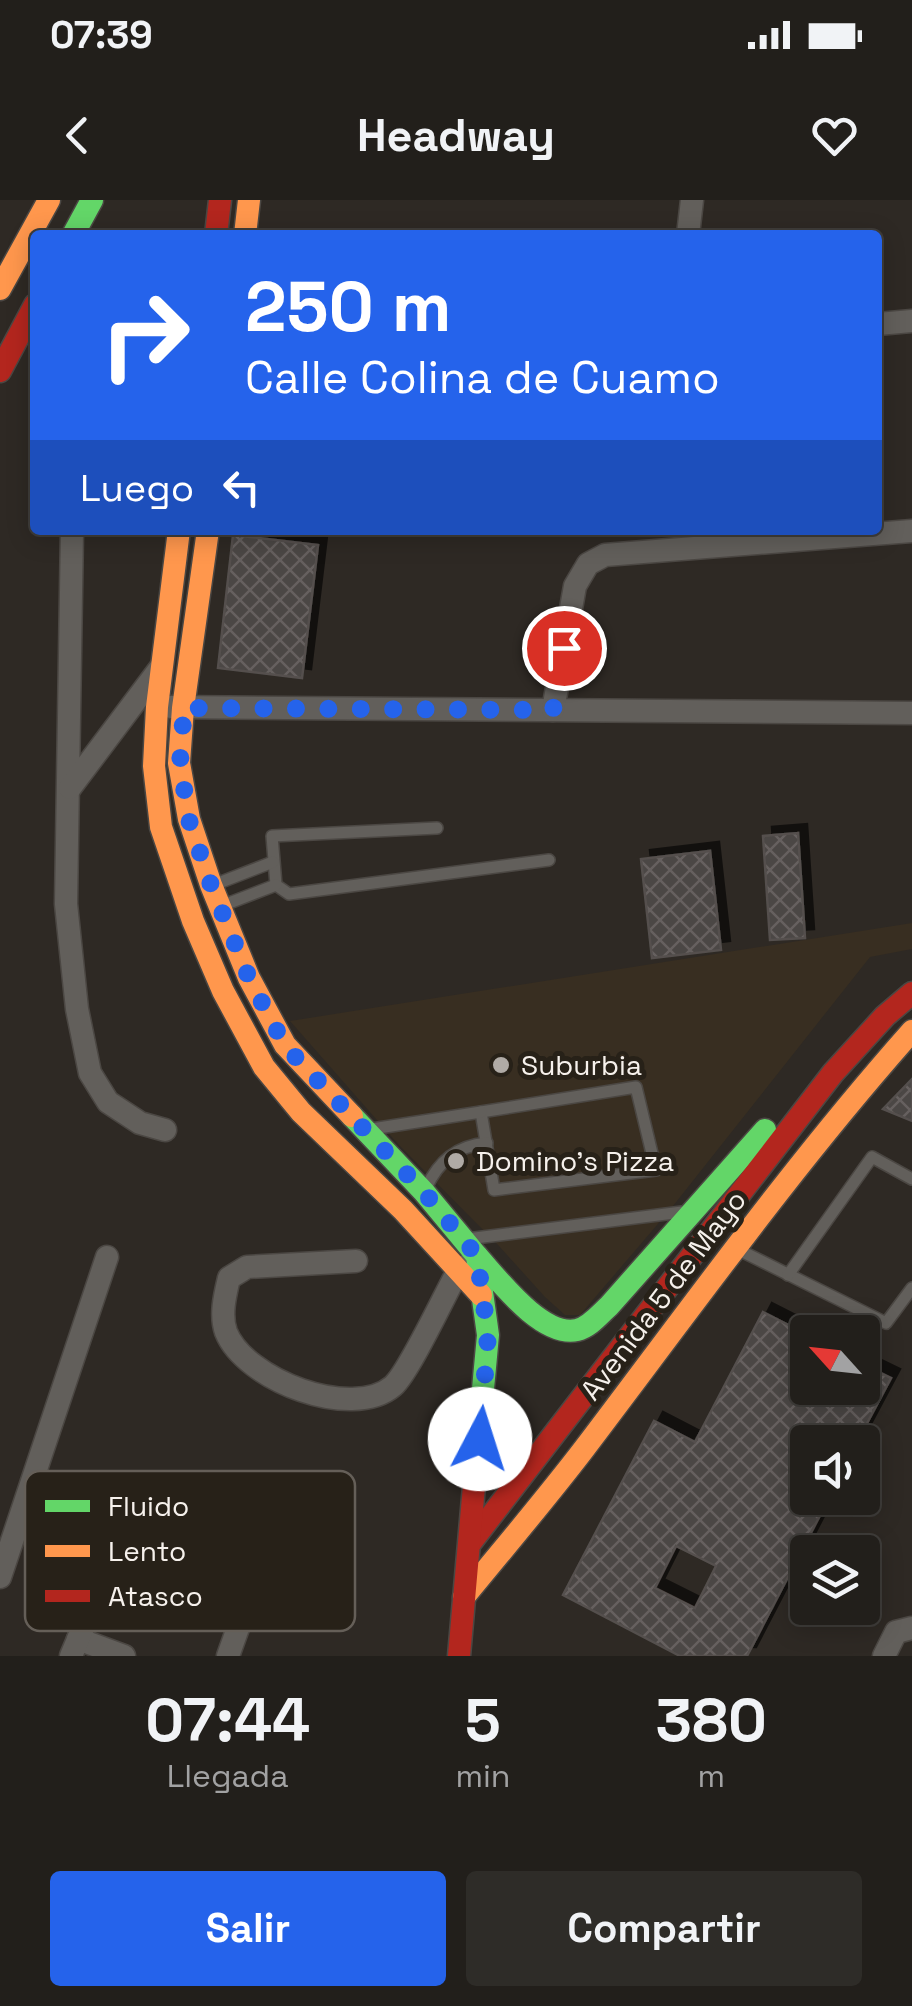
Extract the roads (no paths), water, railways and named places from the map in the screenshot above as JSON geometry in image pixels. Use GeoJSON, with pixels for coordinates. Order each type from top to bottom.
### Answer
{"type":"FeatureCollection","features":[{"type":"Feature","properties":{"kind":"main road"},"geometry":{"type":"LineString","coordinates":[[32,230],[49,200]]}},
{"type":"Feature","properties":{"kind":"main road"},"geometry":{"type":"LineString","coordinates":[[76,230],[92,200]]}},
{"type":"Feature","properties":{"kind":"main road"},"geometry":{"type":"LineString","coordinates":[[217,230],[220,200]]}},
{"type":"Feature","properties":{"kind":"main road"},"geometry":{"type":"LineString","coordinates":[[246,230],[249,200]]}},
{"type":"Feature","properties":{"kind":"main road"},"geometry":{"type":"LineString","coordinates":[[0,289],[30,235]]}},
{"type":"Feature","properties":{"kind":"main road"},"geometry":{"type":"LineString","coordinates":[[0,372],[8,336],[30,311]]}},
{"type":"Feature","properties":{"kind":"main road"},"geometry":{"type":"LineString","coordinates":[[178,535],[157,707],[154,766],[161,827],[193,921],[223,991],[264,1067],[300,1112],[403,1210],[481,1295]]}},
{"type":"Feature","properties":{"kind":"main road"},"geometry":{"type":"LineString","coordinates":[[207,535],[180,763],[189,820],[249,978],[285,1046],[539,1320],[560,1332],[581,1330],[609,1306],[777,1118],[832,1072]]}},
{"type":"Feature","properties":{"kind":"main road","name":"Avenida 5 de Mayo"},"geometry":{"type":"LineString","coordinates":[[470,1542],[832,1072],[885,1016],[912,994]]}},
{"type":"Feature","properties":{"kind":"main road","name":"Avenida 5 de Mayo"},"geometry":{"type":"LineString","coordinates":[[464,1597],[581,1453],[858,1092],[912,1031]]}},
{"type":"Feature","properties":{"kind":"main road"},"geometry":{"type":"LineString","coordinates":[[459,1656],[488,1335],[471,1248]]}},
{"type":"Feature","properties":{"kind":"street"},"geometry":{"type":"LineString","coordinates":[[689,230],[692,200]]}},
{"type":"Feature","properties":{"kind":"street"},"geometry":{"type":"LineString","coordinates":[[882,324],[912,321]]}},
{"type":"Feature","properties":{"kind":"street"},"geometry":{"type":"LineString","coordinates":[[882,532],[912,530]]}},
{"type":"Feature","properties":{"kind":"street"},"geometry":{"type":"LineString","coordinates":[[72,535],[66,904],[77,1009],[90,1073],[108,1102],[140,1122],[164,1130]]}},
{"type":"Feature","properties":{"kind":"street"},"geometry":{"type":"LineString","coordinates":[[553,710],[575,586],[588,564],[605,555],[851,535]]}},
{"type":"Feature","properties":{"kind":"street"},"geometry":{"type":"LineString","coordinates":[[70,788],[162,665],[193,636]]}},
{"type":"Feature","properties":{"kind":"street"},"geometry":{"type":"LineString","coordinates":[[157,707],[912,713]]}},
{"type":"Feature","properties":{"kind":"street"},"geometry":{"type":"LineString","coordinates":[[356,1261],[247,1267],[229,1278],[223,1306],[226,1332],[250,1362],[298,1390],[343,1400],[376,1396],[396,1384],[471,1248]]}},
{"type":"Feature","properties":{"kind":"street"},"geometry":{"type":"LineString","coordinates":[[35,1471],[107,1257]]}},
{"type":"Feature","properties":{"kind":"street"},"geometry":{"type":"LineString","coordinates":[[0,1577],[25,1502]]}},
{"type":"Feature","properties":{"kind":"street"},"geometry":{"type":"LineString","coordinates":[[884,1656],[896,1632],[912,1628]]}},
{"type":"Feature","properties":{"kind":"street"},"geometry":{"type":"LineString","coordinates":[[228,1656],[237,1631]]}},
{"type":"Feature","properties":{"kind":"street"},"geometry":{"type":"LineString","coordinates":[[74,1648],[124,1656]]}},
{"type":"Feature","properties":{"kind":"lane"},"geometry":{"type":"LineString","coordinates":[[276,885],[272,836],[437,828]]}},
{"type":"Feature","properties":{"kind":"lane"},"geometry":{"type":"LineString","coordinates":[[184,896],[215,896],[276,885],[289,894],[549,860]]}},
{"type":"Feature","properties":{"kind":"lane"},"geometry":{"type":"LineString","coordinates":[[193,921],[215,896],[273,862]]}},
{"type":"Feature","properties":{"kind":"lane"},"geometry":{"type":"LineString","coordinates":[[364,1130],[636,1088],[656,1170],[494,1190],[481,1112]]}},
{"type":"Feature","properties":{"kind":"lane"},"geometry":{"type":"LineString","coordinates":[[424,1192],[436,1166],[465,1145],[487,1143]]}},
{"type":"Feature","properties":{"kind":"lane"},"geometry":{"type":"LineString","coordinates":[[788,1275],[872,1157],[912,1179]]}},
{"type":"Feature","properties":{"kind":"lane"},"geometry":{"type":"LineString","coordinates":[[471,1248],[692,1211]]}},
{"type":"Feature","properties":{"kind":"lane"},"geometry":{"type":"LineString","coordinates":[[709,1234],[886,1323],[912,1288]]}},
{"type":"Feature","properties":{"kind":"place","name":"Suburbia"},"geometry":{"type":"Point","coordinates":[501,1065]}},
{"type":"Feature","properties":{"kind":"place","name":"Domino's Pizza"},"geometry":{"type":"Point","coordinates":[456,1161]}}]}
